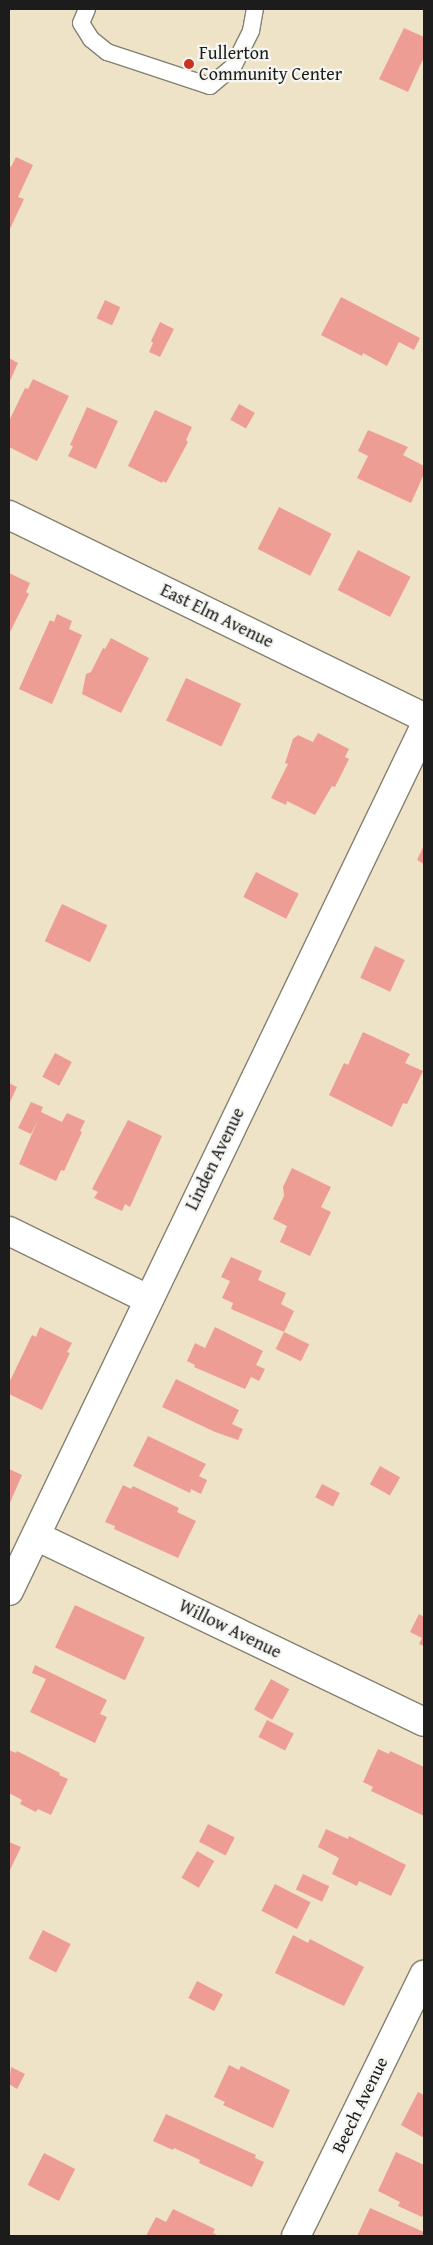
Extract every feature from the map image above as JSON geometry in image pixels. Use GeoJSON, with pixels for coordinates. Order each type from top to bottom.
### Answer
{"type":"FeatureCollection","features":[{"type":"Feature","properties":{"kind":"street","name":"East Elm Avenue"},"geometry":{"type":"LineString","coordinates":[[9,515],[424,717]]}},
{"type":"Feature","properties":{"kind":"street","name":"Linden Avenue"},"geometry":{"type":"LineString","coordinates":[[9,1591],[424,728]]}},
{"type":"Feature","properties":{"kind":"street"},"geometry":{"type":"LineString","coordinates":[[9,1231],[148,1299]]}},
{"type":"Feature","properties":{"kind":"street","name":"Willow Avenue"},"geometry":{"type":"LineString","coordinates":[[36,1536],[424,1722]]}},
{"type":"Feature","properties":{"kind":"street","name":"Beech Avenue"},"geometry":{"type":"LineString","coordinates":[[296,2236],[424,1974]]}},
{"type":"Feature","properties":{"kind":"lane"},"geometry":{"type":"LineString","coordinates":[[87,9],[81,23],[91,39],[107,52],[210,86],[233,67],[251,32],[255,9]]}},
{"type":"Feature","properties":{"kind":"building"},"geometry":{"type":"Polygon","coordinates":[[[404,28],[424,37],[424,57],[408,92],[379,79],[404,28]]]}},
{"type":"Feature","properties":{"kind":"building"},"geometry":{"type":"Polygon","coordinates":[[[16,157],[33,165],[18,197],[24,199],[9,231],[9,165],[11,167],[16,157]]]}},
{"type":"Feature","properties":{"kind":"building"},"geometry":{"type":"Polygon","coordinates":[[[341,297],[420,338],[414,350],[399,342],[387,366],[363,353],[362,356],[321,335],[341,297]]]}},
{"type":"Feature","properties":{"kind":"building"},"geometry":{"type":"Polygon","coordinates":[[[105,300],[120,307],[112,325],[97,318],[105,300]]]}},
{"type":"Feature","properties":{"kind":"building"},"geometry":{"type":"Polygon","coordinates":[[[160,322],[174,329],[160,357],[149,352],[153,343],[151,341],[160,322]]]}},
{"type":"Feature","properties":{"kind":"building"},"geometry":{"type":"Polygon","coordinates":[[[9,358],[18,363],[9,383],[9,358]]]}},
{"type":"Feature","properties":{"kind":"building"},"geometry":{"type":"Polygon","coordinates":[[[33,379],[69,396],[37,461],[9,447],[9,421],[25,388],[28,389],[33,379]]]}},
{"type":"Feature","properties":{"kind":"building"},"geometry":{"type":"Polygon","coordinates":[[[239,404],[255,413],[246,428],[230,420],[239,404]]]}},
{"type":"Feature","properties":{"kind":"building"},"geometry":{"type":"Polygon","coordinates":[[[87,407],[118,421],[96,469],[68,456],[73,446],[70,445],[87,407]]]}},
{"type":"Feature","properties":{"kind":"building"},"geometry":{"type":"Polygon","coordinates":[[[155,410],[192,427],[186,440],[188,442],[166,483],[163,481],[162,483],[128,466],[155,410]]]}},
{"type":"Feature","properties":{"kind":"building"},"geometry":{"type":"Polygon","coordinates":[[[368,430],[408,447],[403,455],[424,466],[424,474],[411,503],[357,478],[368,456],[358,451],[368,430]]]}},
{"type":"Feature","properties":{"kind":"building"},"geometry":{"type":"Polygon","coordinates":[[[279,507],[332,534],[310,576],[258,549],[279,507]]]}},
{"type":"Feature","properties":{"kind":"building"},"geometry":{"type":"Polygon","coordinates":[[[358,550],[411,577],[390,617],[338,590],[358,550]]]}},
{"type":"Feature","properties":{"kind":"building"},"geometry":{"type":"Polygon","coordinates":[[[9,573],[30,583],[26,592],[29,594],[9,634],[9,573]]]}},
{"type":"Feature","properties":{"kind":"building"},"geometry":{"type":"Polygon","coordinates":[[[57,614],[72,621],[69,629],[82,635],[52,704],[19,689],[50,620],[54,622],[57,614]]]}},
{"type":"Feature","properties":{"kind":"building"},"geometry":{"type":"Polygon","coordinates":[[[111,638],[149,658],[121,713],[82,694],[86,674],[91,672],[103,648],[105,649],[111,638]]]}},
{"type":"Feature","properties":{"kind":"building"},"geometry":{"type":"Polygon","coordinates":[[[186,678],[241,704],[221,746],[166,721],[186,678]]]}},
{"type":"Feature","properties":{"kind":"building"},"geometry":{"type":"Polygon","coordinates":[[[318,733],[349,749],[345,757],[349,759],[335,787],[332,786],[315,815],[287,801],[286,805],[271,798],[288,764],[285,763],[293,739],[298,735],[313,742],[318,733]]]}},
{"type":"Feature","properties":{"kind":"building"},"geometry":{"type":"Polygon","coordinates":[[[424,845],[424,864],[417,860],[424,845]]]}},
{"type":"Feature","properties":{"kind":"building"},"geometry":{"type":"Polygon","coordinates":[[[256,872],[299,894],[286,919],[243,897],[256,872]]]}},
{"type":"Feature","properties":{"kind":"building"},"geometry":{"type":"Polygon","coordinates":[[[62,904],[107,925],[90,962],[45,941],[62,904]]]}},
{"type":"Feature","properties":{"kind":"building"},"geometry":{"type":"Polygon","coordinates":[[[375,946],[405,960],[390,992],[360,978],[375,946]]]}},
{"type":"Feature","properties":{"kind":"building"},"geometry":{"type":"Polygon","coordinates":[[[363,1032],[410,1054],[405,1063],[423,1071],[407,1104],[403,1103],[392,1127],[329,1095],[344,1063],[348,1065],[363,1032]]]}},
{"type":"Feature","properties":{"kind":"building"},"geometry":{"type":"Polygon","coordinates":[[[55,1053],[72,1062],[59,1086],[42,1077],[55,1053]]]}},
{"type":"Feature","properties":{"kind":"building"},"geometry":{"type":"Polygon","coordinates":[[[9,1083],[17,1087],[9,1104],[9,1083]]]}},
{"type":"Feature","properties":{"kind":"building"},"geometry":{"type":"Polygon","coordinates":[[[31,1102],[43,1107],[41,1112],[62,1122],[67,1113],[85,1121],[64,1171],[61,1170],[56,1181],[19,1164],[38,1120],[31,1134],[18,1128],[31,1102]]]}},
{"type":"Feature","properties":{"kind":"building"},"geometry":{"type":"Polygon","coordinates":[[[128,1120],[162,1136],[130,1207],[125,1204],[122,1211],[94,1198],[98,1192],[92,1189],[128,1120]]]}},
{"type":"Feature","properties":{"kind":"building"},"geometry":{"type":"Polygon","coordinates":[[[292,1168],[331,1187],[321,1207],[331,1212],[310,1256],[280,1242],[287,1226],[273,1219],[284,1196],[283,1187],[292,1168]]]}},
{"type":"Feature","properties":{"kind":"building"},"geometry":{"type":"Polygon","coordinates":[[[231,1257],[262,1271],[258,1280],[286,1293],[281,1304],[294,1311],[284,1332],[231,1309],[233,1303],[222,1298],[230,1281],[221,1277],[231,1257]]]}},
{"type":"Feature","properties":{"kind":"building"},"geometry":{"type":"Polygon","coordinates":[[[40,1327],[72,1343],[67,1352],[70,1353],[42,1410],[9,1394],[9,1383],[32,1335],[36,1337],[40,1327]]]}},
{"type":"Feature","properties":{"kind":"building"},"geometry":{"type":"Polygon","coordinates":[[[215,1327],[263,1351],[256,1365],[265,1369],[259,1381],[251,1377],[245,1389],[194,1367],[195,1365],[187,1361],[195,1343],[205,1348],[215,1327]]]}},
{"type":"Feature","properties":{"kind":"building"},"geometry":{"type":"Polygon","coordinates":[[[284,1332],[309,1344],[301,1361],[276,1349],[284,1332]]]}},
{"type":"Feature","properties":{"kind":"building"},"geometry":{"type":"Polygon","coordinates":[[[176,1379],[239,1410],[232,1424],[243,1429],[238,1440],[215,1432],[162,1407],[176,1379]]]}},
{"type":"Feature","properties":{"kind":"building"},"geometry":{"type":"Polygon","coordinates":[[[148,1436],[206,1464],[199,1476],[207,1480],[201,1494],[191,1489],[190,1493],[133,1466],[148,1436]]]}},
{"type":"Feature","properties":{"kind":"building"},"geometry":{"type":"Polygon","coordinates":[[[380,1466],[400,1477],[390,1496],[370,1484],[380,1466]]]}},
{"type":"Feature","properties":{"kind":"building"},"geometry":{"type":"Polygon","coordinates":[[[9,1469],[22,1475],[9,1505],[9,1469]]]}},
{"type":"Feature","properties":{"kind":"building"},"geometry":{"type":"Polygon","coordinates":[[[322,1484],[340,1493],[333,1506],[315,1497],[322,1484]]]}},
{"type":"Feature","properties":{"kind":"building"},"geometry":{"type":"Polygon","coordinates":[[[123,1485],[131,1489],[133,1486],[179,1508],[177,1512],[196,1521],[178,1558],[114,1529],[115,1526],[105,1522],[123,1485]]]}},
{"type":"Feature","properties":{"kind":"building"},"geometry":{"type":"Polygon","coordinates":[[[75,1605],[145,1638],[125,1680],[55,1648],[75,1605]]]}},
{"type":"Feature","properties":{"kind":"building"},"geometry":{"type":"Polygon","coordinates":[[[419,1614],[424,1617],[424,1646],[419,1644],[422,1638],[410,1632],[419,1614]]]}},
{"type":"Feature","properties":{"kind":"building"},"geometry":{"type":"Polygon","coordinates":[[[35,1665],[107,1700],[100,1714],[107,1717],[95,1743],[30,1712],[46,1679],[32,1673],[35,1665]]]}},
{"type":"Feature","properties":{"kind":"building"},"geometry":{"type":"Polygon","coordinates":[[[271,1679],[289,1689],[272,1720],[254,1710],[271,1679]]]}},
{"type":"Feature","properties":{"kind":"building"},"geometry":{"type":"Polygon","coordinates":[[[267,1720],[294,1734],[285,1751],[258,1737],[267,1720]]]}},
{"type":"Feature","properties":{"kind":"building"},"geometry":{"type":"Polygon","coordinates":[[[378,1749],[389,1754],[390,1751],[424,1767],[424,1816],[371,1791],[373,1787],[363,1782],[378,1749]]]}},
{"type":"Feature","properties":{"kind":"building"},"geometry":{"type":"Polygon","coordinates":[[[9,1750],[16,1753],[17,1751],[68,1779],[51,1815],[38,1809],[36,1812],[20,1804],[22,1800],[9,1793],[9,1750]]]}},
{"type":"Feature","properties":{"kind":"building"},"geometry":{"type":"Polygon","coordinates":[[[208,1824],[235,1838],[226,1855],[199,1842],[208,1824]]]}},
{"type":"Feature","properties":{"kind":"building"},"geometry":{"type":"Polygon","coordinates":[[[326,1829],[348,1839],[349,1836],[406,1865],[391,1896],[359,1881],[357,1886],[332,1874],[339,1858],[318,1847],[326,1829]]]}},
{"type":"Feature","properties":{"kind":"building"},"geometry":{"type":"Polygon","coordinates":[[[9,1842],[21,1847],[9,1872],[9,1842]]]}},
{"type":"Feature","properties":{"kind":"building"},"geometry":{"type":"Polygon","coordinates":[[[197,1851],[214,1861],[199,1888],[182,1878],[197,1851]]]}},
{"type":"Feature","properties":{"kind":"building"},"geometry":{"type":"Polygon","coordinates":[[[303,1874],[329,1886],[322,1902],[296,1889],[303,1874]]]}},
{"type":"Feature","properties":{"kind":"building"},"geometry":{"type":"Polygon","coordinates":[[[275,1884],[311,1902],[297,1929],[261,1911],[275,1884]]]}},
{"type":"Feature","properties":{"kind":"building"},"geometry":{"type":"Polygon","coordinates":[[[43,1930],[71,1944],[56,1973],[28,1959],[43,1930]]]}},
{"type":"Feature","properties":{"kind":"building"},"geometry":{"type":"Polygon","coordinates":[[[293,1935],[308,1943],[310,1939],[364,1967],[344,2006],[275,1973],[293,1935]]]}},
{"type":"Feature","properties":{"kind":"building"},"geometry":{"type":"Polygon","coordinates":[[[197,1981],[223,1994],[214,2011],[188,1998],[197,1981]]]}},
{"type":"Feature","properties":{"kind":"building"},"geometry":{"type":"Polygon","coordinates":[[[229,2065],[239,2070],[241,2066],[290,2090],[273,2128],[223,2105],[225,2102],[214,2097],[229,2065]]]}},
{"type":"Feature","properties":{"kind":"building"},"geometry":{"type":"Polygon","coordinates":[[[11,2067],[25,2074],[17,2089],[9,2084],[11,2067]]]}},
{"type":"Feature","properties":{"kind":"building"},"geometry":{"type":"Polygon","coordinates":[[[418,2092],[424,2095],[424,2138],[401,2125],[418,2092]]]}},
{"type":"Feature","properties":{"kind":"building"},"geometry":{"type":"Polygon","coordinates":[[[166,2114],[256,2155],[255,2158],[264,2162],[252,2187],[199,2163],[200,2160],[153,2141],[166,2114]]]}},
{"type":"Feature","properties":{"kind":"building"},"geometry":{"type":"Polygon","coordinates":[[[396,2152],[424,2165],[424,2214],[422,2217],[398,2206],[400,2202],[378,2191],[396,2152]]]}},
{"type":"Feature","properties":{"kind":"building"},"geometry":{"type":"Polygon","coordinates":[[[44,2153],[75,2169],[59,2201],[28,2185],[44,2153]]]}},
{"type":"Feature","properties":{"kind":"building"},"geometry":{"type":"Polygon","coordinates":[[[370,2208],[424,2232],[424,2236],[357,2236],[370,2208]]]}},
{"type":"Feature","properties":{"kind":"building"},"geometry":{"type":"Polygon","coordinates":[[[173,2209],[215,2229],[213,2233],[219,2236],[146,2236],[156,2217],[166,2222],[173,2209]]]}},
{"type":"Feature","properties":{"kind":"place","name":"Fullerton Community Center"},"geometry":{"type":"Point","coordinates":[189,64]}}]}
